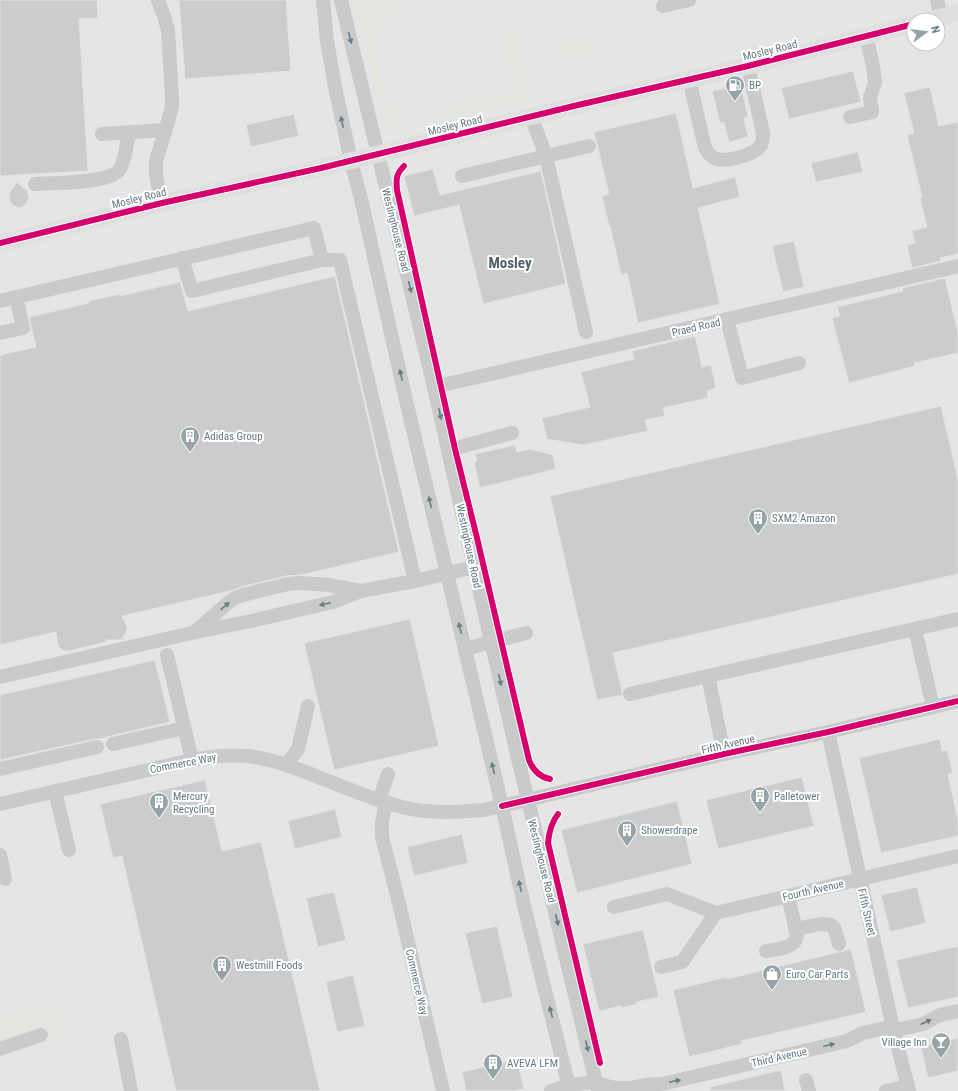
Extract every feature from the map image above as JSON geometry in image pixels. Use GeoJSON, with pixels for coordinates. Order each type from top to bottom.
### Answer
{"type":"FeatureCollection","features":[{"type":"Feature","properties":{"kind":"main road"},"geometry":{"type":"LineString","coordinates":[[946,16],[958,13]]}},
{"type":"Feature","properties":{"kind":"main road","name":"Mosley Road"},"geometry":{"type":"LineString","coordinates":[[0,243],[162,202],[378,154],[532,116],[748,66],[906,26]]}},
{"type":"Feature","properties":{"kind":"street"},"geometry":{"type":"LineString","coordinates":[[158,0],[168,30],[172,97],[172,107],[155,168],[162,202]]}},
{"type":"Feature","properties":{"kind":"street"},"geometry":{"type":"LineString","coordinates":[[323,0],[327,41],[335,87],[351,160],[525,910],[569,1088]]}},
{"type":"Feature","properties":{"kind":"street","name":"Westinghouse Road"},"geometry":{"type":"LineString","coordinates":[[341,0],[449,450],[491,642],[597,1087]]}},
{"type":"Feature","properties":{"kind":"street"},"geometry":{"type":"LineString","coordinates":[[663,6],[689,0]]}},
{"type":"Feature","properties":{"kind":"street"},"geometry":{"type":"LineString","coordinates":[[936,12],[937,0]]}},
{"type":"Feature","properties":{"kind":"street"},"geometry":{"type":"LineString","coordinates":[[850,117],[872,112],[870,97],[875,83],[873,66],[866,36]]}},
{"type":"Feature","properties":{"kind":"street"},"geometry":{"type":"LineString","coordinates":[[689,80],[705,148],[709,155],[716,159],[732,159],[757,150],[763,139],[763,133],[748,66]]}},
{"type":"Feature","properties":{"kind":"street"},"geometry":{"type":"LineString","coordinates":[[532,116],[546,156],[586,332]]}},
{"type":"Feature","properties":{"kind":"street"},"geometry":{"type":"LineString","coordinates":[[102,134],[166,130]]}},
{"type":"Feature","properties":{"kind":"street"},"geometry":{"type":"LineString","coordinates":[[36,184],[77,182],[108,177],[114,174],[120,170],[129,133]]}},
{"type":"Feature","properties":{"kind":"street"},"geometry":{"type":"LineString","coordinates":[[462,176],[589,146]]}},
{"type":"Feature","properties":{"kind":"street"},"geometry":{"type":"LineString","coordinates":[[0,300],[314,228],[322,260]]}},
{"type":"Feature","properties":{"kind":"street"},"geometry":{"type":"LineString","coordinates":[[182,258],[192,291],[322,260],[340,260],[415,581]]}},
{"type":"Feature","properties":{"kind":"street","name":"Praed Road"},"geometry":{"type":"LineString","coordinates":[[434,388],[958,266]]}},
{"type":"Feature","properties":{"kind":"street"},"geometry":{"type":"LineString","coordinates":[[0,333],[23,328],[16,297]]}},
{"type":"Feature","properties":{"kind":"street"},"geometry":{"type":"LineString","coordinates":[[728,320],[742,378],[799,363]]}},
{"type":"Feature","properties":{"kind":"street"},"geometry":{"type":"LineString","coordinates":[[449,450],[512,433]]}},
{"type":"Feature","properties":{"kind":"street"},"geometry":{"type":"LineString","coordinates":[[0,677],[333,602],[361,591],[415,581],[474,567]]}},
{"type":"Feature","properties":{"kind":"street"},"geometry":{"type":"LineString","coordinates":[[196,632],[230,601],[247,594],[288,584],[299,583],[329,585],[361,591]]}},
{"type":"Feature","properties":{"kind":"street"},"geometry":{"type":"LineString","coordinates":[[630,694],[958,619]]}},
{"type":"Feature","properties":{"kind":"street"},"geometry":{"type":"LineString","coordinates":[[915,629],[933,707]]}},
{"type":"Feature","properties":{"kind":"street"},"geometry":{"type":"LineString","coordinates":[[465,649],[526,633]]}},
{"type":"Feature","properties":{"kind":"street"},"geometry":{"type":"LineString","coordinates":[[167,655],[192,760]]}},
{"type":"Feature","properties":{"kind":"street"},"geometry":{"type":"LineString","coordinates":[[708,676],[724,754]]}},
{"type":"Feature","properties":{"kind":"street","name":"Fifth Avenue"},"geometry":{"type":"LineString","coordinates":[[502,806],[958,701]]}},
{"type":"Feature","properties":{"kind":"street"},"geometry":{"type":"LineString","coordinates":[[286,765],[298,749],[308,706]]}},
{"type":"Feature","properties":{"kind":"street"},"geometry":{"type":"LineString","coordinates":[[113,744],[184,728]]}},
{"type":"Feature","properties":{"kind":"street","name":"Fifth Street"},"geometry":{"type":"LineString","coordinates":[[828,732],[893,1028],[909,1088]]}},
{"type":"Feature","properties":{"kind":"street"},"geometry":{"type":"LineString","coordinates":[[0,769],[97,747]]}},
{"type":"Feature","properties":{"kind":"street","name":"Commerce Way"},"geometry":{"type":"LineString","coordinates":[[0,804],[192,760],[209,757],[242,756],[256,757],[286,765],[404,808],[448,812],[484,810],[502,806]]}},
{"type":"Feature","properties":{"kind":"street"},"geometry":{"type":"LineString","coordinates":[[382,801],[388,774]]}},
{"type":"Feature","properties":{"kind":"street"},"geometry":{"type":"LineString","coordinates":[[55,791],[69,850]]}},
{"type":"Feature","properties":{"kind":"street","name":"Commerce Way"},"geometry":{"type":"LineString","coordinates":[[382,801],[382,837],[397,894],[442,1091]]}},
{"type":"Feature","properties":{"kind":"street"},"geometry":{"type":"LineString","coordinates":[[0,855],[5,879]]}},
{"type":"Feature","properties":{"kind":"street","name":"Fourth Avenue"},"geometry":{"type":"LineString","coordinates":[[716,913],[958,856]]}},
{"type":"Feature","properties":{"kind":"street"},"geometry":{"type":"LineString","coordinates":[[614,907],[667,894],[716,913],[682,962],[661,967]]}},
{"type":"Feature","properties":{"kind":"street"},"geometry":{"type":"LineString","coordinates":[[766,951],[788,946],[794,943],[797,939],[788,896]]}},
{"type":"Feature","properties":{"kind":"street"},"geometry":{"type":"LineString","coordinates":[[795,929],[821,924],[831,924],[834,928],[839,944]]}},
{"type":"Feature","properties":{"kind":"street","name":"Third Avenue"},"geometry":{"type":"LineString","coordinates":[[597,1087],[630,1088],[662,1084],[847,1041],[863,1033],[885,1028],[901,1029],[923,1024],[940,1015],[958,1011]]}},
{"type":"Feature","properties":{"kind":"street"},"geometry":{"type":"LineString","coordinates":[[0,1049],[41,1035]]}},
{"type":"Feature","properties":{"kind":"street"},"geometry":{"type":"LineString","coordinates":[[121,1039],[131,1091]]}},
{"type":"Feature","properties":{"kind":"street"},"geometry":{"type":"LineString","coordinates":[[551,1091],[569,1088],[597,1087]]}},
{"type":"Feature","properties":{"kind":"street"},"geometry":{"type":"LineString","coordinates":[[886,1091],[909,1088]]}},
{"type":"Feature","properties":{"kind":"shaded area"},"geometry":{"type":"Polygon","coordinates":[[[0,0],[958,0],[958,1091],[0,1091],[0,0]]]}},
{"type":"Feature","properties":{"kind":"shaded area"},"geometry":{"type":"Polygon","coordinates":[[[355,0],[395,0],[398,13],[379,18],[381,27],[370,30],[388,109],[398,107],[403,128],[392,129],[386,127],[382,121],[379,111],[382,110],[355,0]]]}},
{"type":"Feature","properties":{"kind":"shaded area"},"geometry":{"type":"Polygon","coordinates":[[[515,26],[532,98],[425,123],[422,112],[514,91],[500,29],[515,26]]]}},
{"type":"Feature","properties":{"kind":"shaded area"},"geometry":{"type":"Polygon","coordinates":[[[587,37],[591,53],[565,59],[561,43],[587,37]]]}},
{"type":"Feature","properties":{"kind":"shaded area"},"geometry":{"type":"Polygon","coordinates":[[[51,1006],[57,1020],[71,1016],[76,1031],[50,1040],[45,1025],[0,1041],[0,1019],[51,1006]]]}},
{"type":"Feature","properties":{"kind":"building"},"geometry":{"type":"Polygon","coordinates":[[[0,0],[97,0],[98,18],[79,19],[88,171],[0,176],[0,0]]]}},
{"type":"Feature","properties":{"kind":"building"},"geometry":{"type":"Polygon","coordinates":[[[179,0],[286,0],[291,71],[185,79],[179,0]]]}},
{"type":"Feature","properties":{"kind":"building"},"geometry":{"type":"Polygon","coordinates":[[[853,71],[861,102],[789,119],[781,88],[853,71]]]}},
{"type":"Feature","properties":{"kind":"building"},"geometry":{"type":"Polygon","coordinates":[[[741,85],[748,117],[744,118],[748,137],[729,142],[724,122],[720,123],[712,91],[741,85]]]}},
{"type":"Feature","properties":{"kind":"building"},"geometry":{"type":"Polygon","coordinates":[[[930,87],[939,126],[958,122],[958,254],[940,258],[941,261],[912,268],[907,245],[915,243],[912,231],[927,227],[920,198],[922,197],[907,135],[914,133],[904,93],[930,87]]]}},
{"type":"Feature","properties":{"kind":"building"},"geometry":{"type":"Polygon","coordinates":[[[676,113],[693,188],[735,177],[740,197],[698,208],[720,304],[638,323],[627,273],[621,275],[602,196],[609,194],[594,132],[676,113]]]}},
{"type":"Feature","properties":{"kind":"building"},"geometry":{"type":"Polygon","coordinates":[[[294,114],[299,136],[251,147],[246,125],[294,114]]]}},
{"type":"Feature","properties":{"kind":"building"},"geometry":{"type":"Polygon","coordinates":[[[858,152],[863,172],[816,182],[811,163],[858,152]]]}},
{"type":"Feature","properties":{"kind":"building"},"geometry":{"type":"Polygon","coordinates":[[[433,169],[440,195],[541,171],[566,284],[483,304],[459,205],[414,216],[404,176],[433,169]]]}},
{"type":"Feature","properties":{"kind":"building"},"geometry":{"type":"Polygon","coordinates":[[[17,182],[27,191],[29,197],[27,203],[19,208],[12,205],[9,199],[10,192],[17,182]]]}},
{"type":"Feature","properties":{"kind":"building"},"geometry":{"type":"Polygon","coordinates":[[[794,241],[804,287],[783,292],[772,246],[794,241]]]}},
{"type":"Feature","properties":{"kind":"building","name":"Adidas Group"},"geometry":{"type":"Polygon","coordinates":[[[335,276],[399,552],[301,575],[286,576],[230,591],[122,616],[127,630],[122,639],[118,640],[106,640],[106,642],[69,651],[63,651],[58,646],[56,632],[0,645],[0,355],[36,347],[29,317],[89,303],[89,301],[120,294],[120,296],[180,282],[188,311],[335,276]]]}},
{"type":"Feature","properties":{"kind":"building"},"geometry":{"type":"Polygon","coordinates":[[[945,278],[958,333],[958,353],[914,363],[915,366],[849,383],[832,318],[840,316],[837,307],[903,291],[902,288],[945,278]]]}},
{"type":"Feature","properties":{"kind":"building"},"geometry":{"type":"Polygon","coordinates":[[[695,336],[702,367],[711,365],[716,388],[707,391],[708,398],[663,408],[665,416],[645,420],[648,431],[583,445],[547,439],[542,418],[590,407],[581,372],[634,359],[632,351],[695,336]]]}},
{"type":"Feature","properties":{"kind":"building","name":"SXM2 Amazon"},"geometry":{"type":"Polygon","coordinates":[[[941,406],[958,479],[958,574],[613,653],[622,695],[597,700],[550,496],[941,406]]]}},
{"type":"Feature","properties":{"kind":"building"},"geometry":{"type":"Polygon","coordinates":[[[515,445],[517,452],[530,449],[553,455],[556,469],[480,488],[474,462],[477,461],[475,454],[515,445]]]}},
{"type":"Feature","properties":{"kind":"building"},"geometry":{"type":"Polygon","coordinates":[[[410,619],[439,746],[334,770],[304,643],[410,619]]]}},
{"type":"Feature","properties":{"kind":"building"},"geometry":{"type":"Polygon","coordinates":[[[155,660],[170,722],[100,739],[0,760],[0,695],[155,660]]]}},
{"type":"Feature","properties":{"kind":"building"},"geometry":{"type":"Polygon","coordinates":[[[940,739],[942,751],[947,750],[953,773],[948,774],[958,820],[958,836],[881,853],[859,758],[940,739]]]}},
{"type":"Feature","properties":{"kind":"building","name":"Palletower"},"geometry":{"type":"Polygon","coordinates":[[[802,777],[814,826],[718,849],[706,800],[802,777]]]}},
{"type":"Feature","properties":{"kind":"building","name":"Westmill Foods"},"geometry":{"type":"Polygon","coordinates":[[[205,780],[222,851],[261,842],[320,1091],[176,1091],[122,856],[113,858],[100,804],[205,780]]]}},
{"type":"Feature","properties":{"kind":"building","name":"Showerdrape"},"geometry":{"type":"Polygon","coordinates":[[[677,801],[692,864],[577,893],[561,830],[677,801]]]}},
{"type":"Feature","properties":{"kind":"building"},"geometry":{"type":"Polygon","coordinates":[[[335,809],[342,837],[295,849],[288,821],[335,809]]]}},
{"type":"Feature","properties":{"kind":"building"},"geometry":{"type":"Polygon","coordinates":[[[462,834],[468,863],[414,876],[407,847],[462,834]]]}},
{"type":"Feature","properties":{"kind":"building"},"geometry":{"type":"Polygon","coordinates":[[[917,887],[926,923],[890,932],[881,895],[917,887]]]}},
{"type":"Feature","properties":{"kind":"building"},"geometry":{"type":"Polygon","coordinates":[[[334,892],[346,940],[318,947],[306,898],[334,892]]]}},
{"type":"Feature","properties":{"kind":"building"},"geometry":{"type":"Polygon","coordinates":[[[497,926],[513,997],[482,1004],[465,933],[497,926]]]}},
{"type":"Feature","properties":{"kind":"building"},"geometry":{"type":"Polygon","coordinates":[[[643,930],[659,997],[636,1002],[637,1004],[622,1008],[621,1006],[599,1011],[583,944],[643,930]]]}},
{"type":"Feature","properties":{"kind":"building"},"geometry":{"type":"Polygon","coordinates":[[[958,946],[958,997],[908,1008],[896,960],[958,946]]]}},
{"type":"Feature","properties":{"kind":"building"},"geometry":{"type":"Polygon","coordinates":[[[851,949],[866,1012],[741,1041],[742,1044],[689,1057],[673,990],[727,977],[727,979],[851,949]]]}},
{"type":"Feature","properties":{"kind":"building"},"geometry":{"type":"Polygon","coordinates":[[[353,975],[365,1026],[337,1032],[326,982],[353,975]]]}},
{"type":"Feature","properties":{"kind":"building","name":"Village Inn"},"geometry":{"type":"Polygon","coordinates":[[[958,1038],[958,1071],[928,1078],[921,1047],[958,1038]]]}},
{"type":"Feature","properties":{"kind":"building","name":"AVEVA LFM"},"geometry":{"type":"Polygon","coordinates":[[[517,1059],[524,1089],[514,1091],[466,1091],[462,1072],[517,1059]]]}},
{"type":"Feature","properties":{"kind":"building"},"geometry":{"type":"Polygon","coordinates":[[[781,1070],[785,1091],[711,1091],[710,1087],[781,1070]]]}},
{"type":"Feature","properties":{"kind":"cycle path"},"geometry":{"type":"LineString","coordinates":[[0,243],[162,203],[321,168],[578,105],[748,66],[906,26]]}},
{"type":"Feature","properties":{"kind":"cycle path"},"geometry":{"type":"LineString","coordinates":[[404,166],[397,177],[397,190],[455,449],[529,760],[532,767],[537,772],[543,777],[550,779]]}},
{"type":"Feature","properties":{"kind":"cycle path"},"geometry":{"type":"LineString","coordinates":[[502,806],[958,701]]}},
{"type":"Feature","properties":{"kind":"cycle path"},"geometry":{"type":"LineString","coordinates":[[558,814],[551,828],[548,843],[600,1063]]}},
{"type":"Feature","properties":{"kind":"place","name":"BP"},"geometry":{"type":"Point","coordinates":[735,102]}},
{"type":"Feature","properties":{"kind":"place","name":"Adidas Group"},"geometry":{"type":"Point","coordinates":[190,453]}},
{"type":"Feature","properties":{"kind":"place","name":"SXM2 Amazon"},"geometry":{"type":"Point","coordinates":[758,535]}},
{"type":"Feature","properties":{"kind":"place","name":"Palletower"},"geometry":{"type":"Point","coordinates":[760,813]}},
{"type":"Feature","properties":{"kind":"place","name":"Mercury Recycling"},"geometry":{"type":"Point","coordinates":[159,819]}},
{"type":"Feature","properties":{"kind":"place","name":"Showerdrape"},"geometry":{"type":"Point","coordinates":[627,847]}},
{"type":"Feature","properties":{"kind":"place","name":"Westmill Foods"},"geometry":{"type":"Point","coordinates":[222,982]}},
{"type":"Feature","properties":{"kind":"place","name":"Euro Car Parts"},"geometry":{"type":"Point","coordinates":[772,991]}},
{"type":"Feature","properties":{"kind":"place","name":"Village Inn"},"geometry":{"type":"Point","coordinates":[941,1059]}},
{"type":"Feature","properties":{"kind":"place","name":"AVEVA LFM"},"geometry":{"type":"Point","coordinates":[493,1080]}},
{"type":"Feature","properties":{"kind":"district","name":"Mosley"},"geometry":{"type":"Point","coordinates":[510,263]}}]}
